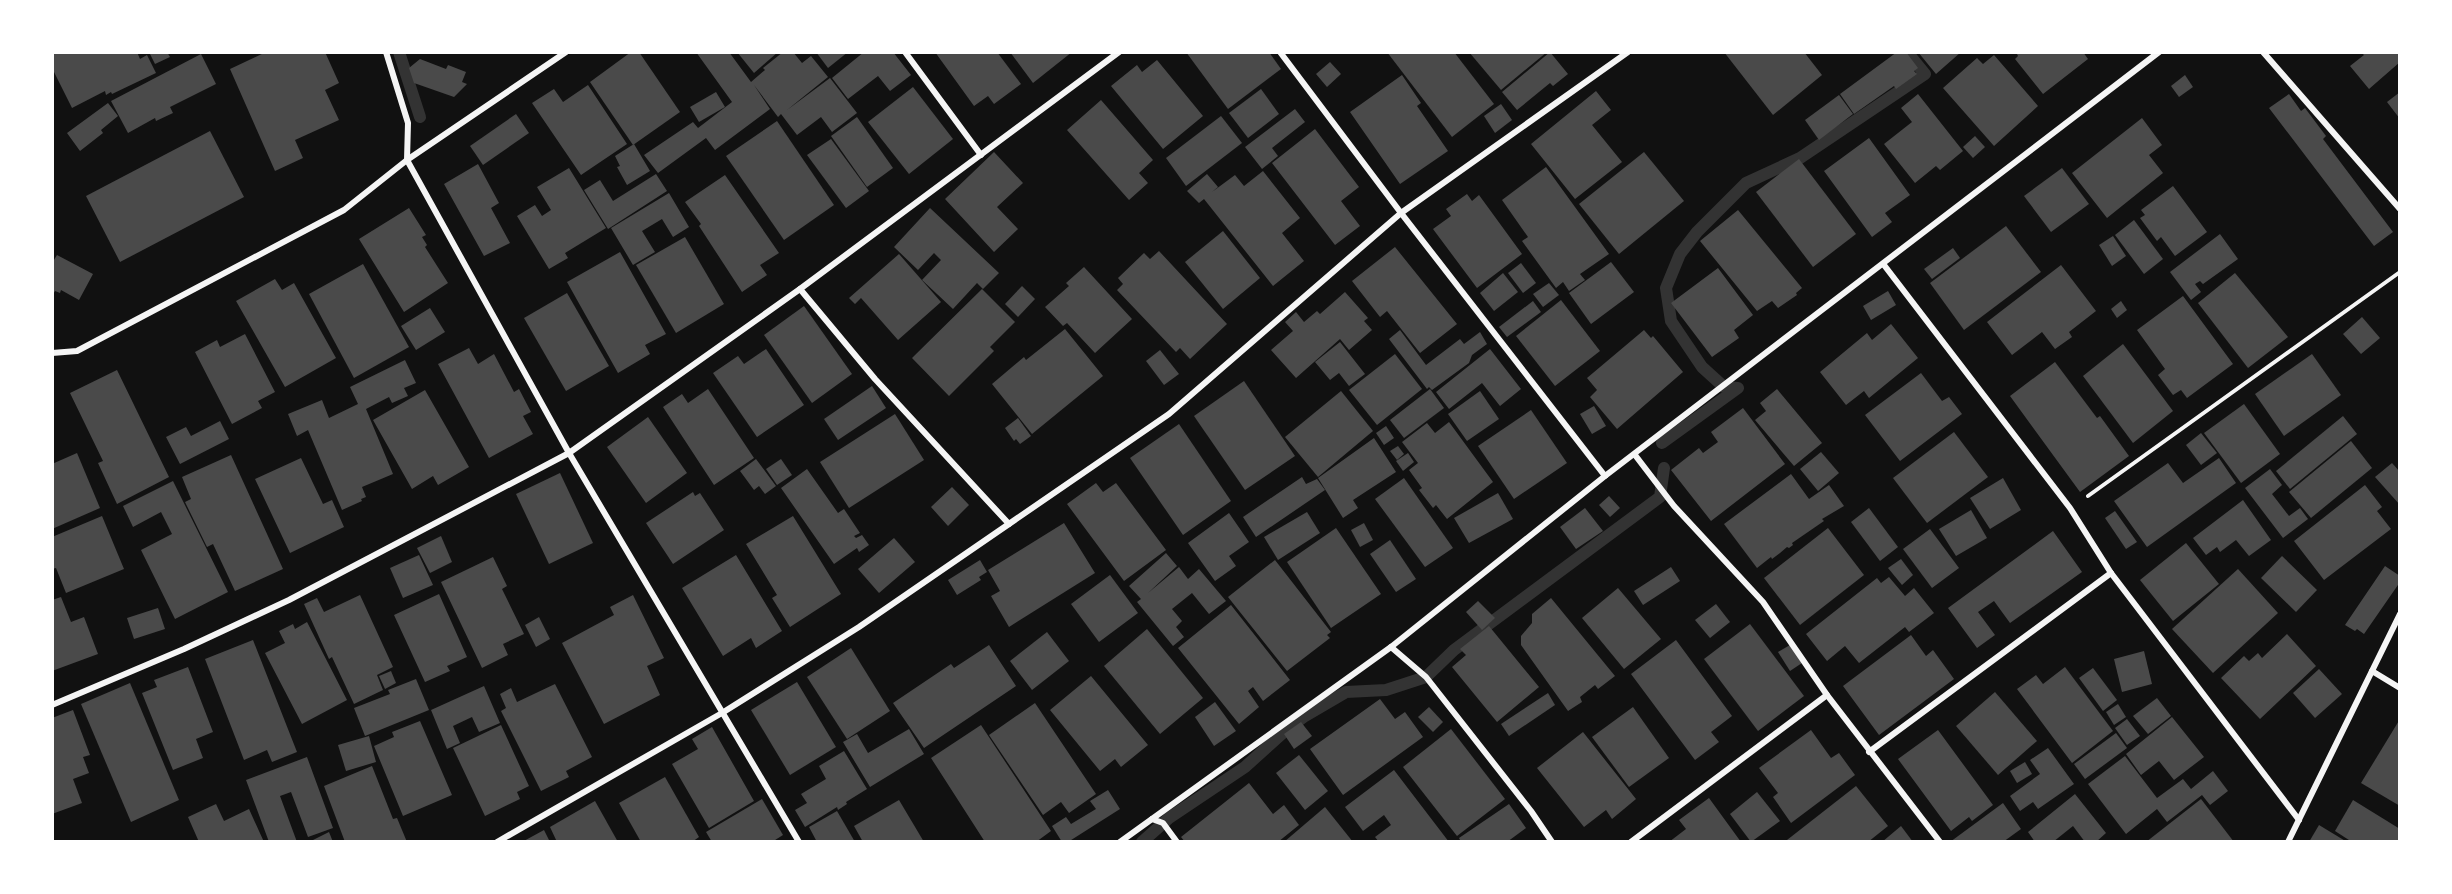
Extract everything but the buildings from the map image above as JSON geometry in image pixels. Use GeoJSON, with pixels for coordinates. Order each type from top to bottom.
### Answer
{"type":"FeatureCollection","features":[{"type":"Feature","properties":{"kind":"street"},"geometry":{"type":"LineString","coordinates":[[386,52],[408,123],[407,160],[569,453],[799,842]]}},
{"type":"Feature","properties":{"kind":"street"},"geometry":{"type":"LineString","coordinates":[[52,352],[77,351],[344,210],[407,160],[566,52]]}},
{"type":"Feature","properties":{"kind":"street"},"geometry":{"type":"LineString","coordinates":[[905,52],[981,155]]}},
{"type":"Feature","properties":{"kind":"street"},"geometry":{"type":"LineString","coordinates":[[52,705],[184,649],[289,600],[569,453],[800,289],[1119,52]]}},
{"type":"Feature","properties":{"kind":"street"},"geometry":{"type":"LineString","coordinates":[[1280,52],[1401,213],[1605,476]]}},
{"type":"Feature","properties":{"kind":"street"},"geometry":{"type":"LineString","coordinates":[[497,842],[722,713],[869,621],[1169,414],[1401,213],[1628,52]]}},
{"type":"Feature","properties":{"kind":"street"},"geometry":{"type":"LineString","coordinates":[[1120,842],[1391,647],[1605,476],[1884,265],[2159,52]]}},
{"type":"Feature","properties":{"kind":"street"},"geometry":{"type":"LineString","coordinates":[[2263,52],[2400,209]]}},
{"type":"Feature","properties":{"kind":"street"},"geometry":{"type":"LineString","coordinates":[[1884,265],[2070,508],[2111,573],[2299,820]]}},
{"type":"Feature","properties":{"kind":"street"},"geometry":{"type":"LineString","coordinates":[[800,289],[883,388],[1009,524]]}},
{"type":"Feature","properties":{"kind":"street"},"geometry":{"type":"LineString","coordinates":[[1635,455],[1674,506],[1763,602],[1869,752],[1940,842]]}},
{"type":"Feature","properties":{"kind":"street"},"geometry":{"type":"LineString","coordinates":[[1869,752],[2111,573]]}},
{"type":"Feature","properties":{"kind":"street"},"geometry":{"type":"LineString","coordinates":[[2288,842],[2400,614]]}},
{"type":"Feature","properties":{"kind":"street"},"geometry":{"type":"LineString","coordinates":[[1391,647],[1426,677],[1531,811],[1552,842]]}},
{"type":"Feature","properties":{"kind":"street"},"geometry":{"type":"LineString","coordinates":[[2372,671],[2400,688]]}},
{"type":"Feature","properties":{"kind":"street"},"geometry":{"type":"LineString","coordinates":[[1631,842],[1827,695]]}},
{"type":"Feature","properties":{"kind":"street"},"geometry":{"type":"LineString","coordinates":[[1152,819],[1163,823],[1177,842]]}},
{"type":"Feature","properties":{"kind":"path"},"geometry":{"type":"LineString","coordinates":[[2070,508],[2400,272]]}},
{"type":"Feature","properties":{"kind":"waterway"},"geometry":{"type":"LineString","coordinates":[[399,52],[420,117]]}},
{"type":"Feature","properties":{"kind":"waterway"},"geometry":{"type":"LineString","coordinates":[[1662,443],[1738,388],[1724,387],[1702,367],[1671,321],[1666,288],[1680,254],[1697,232],[1746,183],[1800,158],[1925,74],[1907,52]]}},
{"type":"Feature","properties":{"kind":"waterway"},"geometry":{"type":"LineString","coordinates":[[1142,842],[1169,818],[1245,767],[1305,716],[1346,692],[1386,690],[1426,677],[1454,650],[1660,497],[1664,468]]}}]}
